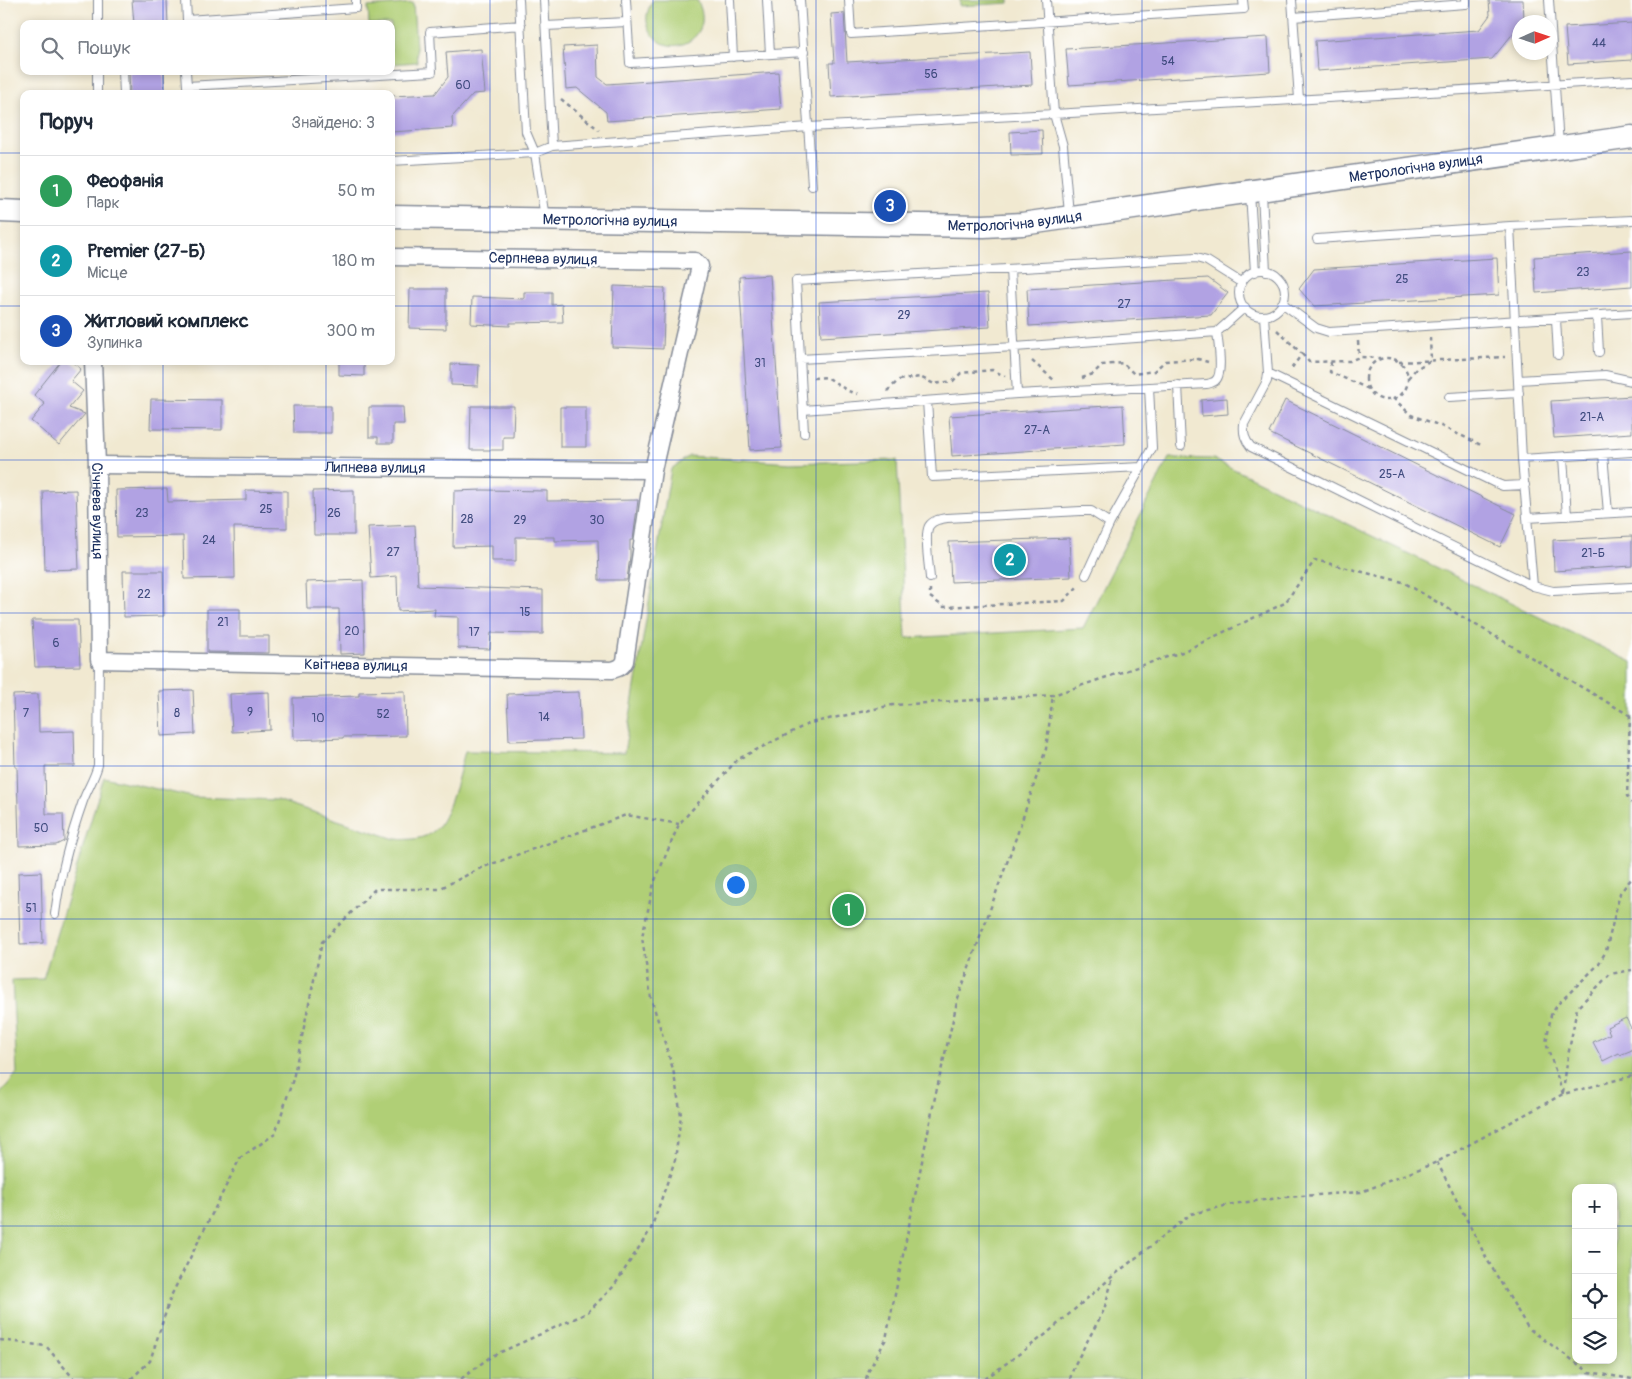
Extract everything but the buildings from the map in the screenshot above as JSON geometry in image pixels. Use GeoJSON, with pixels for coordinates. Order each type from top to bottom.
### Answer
{"type":"FeatureCollection","features":[{"type":"Feature","properties":{"kind":"street","name":"Метрологічна вулиця"},"geometry":{"type":"LineString","coordinates":[[395,218],[984,226],[1022,224],[1069,219],[1632,137]]}},
{"type":"Feature","properties":{"kind":"street"},"geometry":{"type":"LineString","coordinates":[[0,211],[20,212]]}},
{"type":"Feature","properties":{"kind":"street","name":"Серпнева вулиця"},"geometry":{"type":"LineString","coordinates":[[395,257],[695,261],[700,266],[653,470]]}},
{"type":"Feature","properties":{"kind":"street","name":"Січнева вулиця"},"geometry":{"type":"LineString","coordinates":[[93,365],[99,660]]}},
{"type":"Feature","properties":{"kind":"street","name":"Липнева вулиця"},"geometry":{"type":"LineString","coordinates":[[96,465],[653,470]]}},
{"type":"Feature","properties":{"kind":"street","name":"Квітнева вулиця"},"geometry":{"type":"LineString","coordinates":[[99,660],[612,670],[623,665],[625,661],[653,470]]}},
{"type":"Feature","properties":{"kind":"lane"},"geometry":{"type":"LineString","coordinates":[[98,0],[98,20]]}},
{"type":"Feature","properties":{"kind":"lane"},"geometry":{"type":"LineString","coordinates":[[186,0],[187,20],[356,8],[356,0]]}},
{"type":"Feature","properties":{"kind":"lane"},"geometry":{"type":"LineString","coordinates":[[520,0],[526,132],[535,153],[541,183],[545,220]]}},
{"type":"Feature","properties":{"kind":"lane"},"geometry":{"type":"LineString","coordinates":[[544,0],[552,146]]}},
{"type":"Feature","properties":{"kind":"lane"},"geometry":{"type":"LineString","coordinates":[[626,0],[630,64],[804,52]]}},
{"type":"Feature","properties":{"kind":"lane"},"geometry":{"type":"LineString","coordinates":[[730,0],[733,57]]}},
{"type":"Feature","properties":{"kind":"lane"},"geometry":{"type":"LineString","coordinates":[[767,0],[770,54]]}},
{"type":"Feature","properties":{"kind":"lane"},"geometry":{"type":"LineString","coordinates":[[800,0],[812,186]]}},
{"type":"Feature","properties":{"kind":"lane"},"geometry":{"type":"LineString","coordinates":[[849,0],[851,34],[1244,9],[1243,0]]}},
{"type":"Feature","properties":{"kind":"lane"},"geometry":{"type":"LineString","coordinates":[[1046,0],[1054,114],[1063,146],[1069,219]]}},
{"type":"Feature","properties":{"kind":"lane"},"geometry":{"type":"LineString","coordinates":[[1292,0],[1299,99]]}},
{"type":"Feature","properties":{"kind":"lane"},"geometry":{"type":"LineString","coordinates":[[1293,17],[1466,4],[1466,0]]}},
{"type":"Feature","properties":{"kind":"lane"},"geometry":{"type":"LineString","coordinates":[[1549,0],[1559,148]]}},
{"type":"Feature","properties":{"kind":"lane"},"geometry":{"type":"LineString","coordinates":[[546,26],[627,22]]}},
{"type":"Feature","properties":{"kind":"lane"},"geometry":{"type":"LineString","coordinates":[[395,74],[432,72],[430,32],[521,25]]}},
{"type":"Feature","properties":{"kind":"lane"},"geometry":{"type":"LineString","coordinates":[[97,75],[97,90]]}},
{"type":"Feature","properties":{"kind":"lane"},"geometry":{"type":"LineString","coordinates":[[123,75],[124,90]]}},
{"type":"Feature","properties":{"kind":"lane"},"geometry":{"type":"LineString","coordinates":[[186,75],[187,86],[380,75]]}},
{"type":"Feature","properties":{"kind":"lane"},"geometry":{"type":"LineString","coordinates":[[395,161],[535,153],[552,146],[809,127],[1632,80]]}},
{"type":"Feature","properties":{"kind":"lane"},"geometry":{"type":"LineString","coordinates":[[1256,192],[1266,271]]}},
{"type":"Feature","properties":{"kind":"lane"},"geometry":{"type":"LineString","coordinates":[[1255,272],[1256,192]]}},
{"type":"Feature","properties":{"kind":"lane"},"geometry":{"type":"LineString","coordinates":[[1317,239],[1632,220]]}},
{"type":"Feature","properties":{"kind":"lane"},"geometry":{"type":"LineString","coordinates":[[1510,226],[1522,459],[1533,586]]}},
{"type":"Feature","properties":{"kind":"lane"},"geometry":{"type":"LineString","coordinates":[[804,433],[796,281],[1196,258],[1207,261],[1242,282]]}},
{"type":"Feature","properties":{"kind":"lane"},"geometry":{"type":"LineString","coordinates":[[1010,269],[1017,394]]}},
{"type":"Feature","properties":{"kind":"lane"},"geometry":{"type":"LineString","coordinates":[[1266,271],[1273,273],[1283,284],[1285,291],[1282,303],[1276,311],[1264,316],[1254,314],[1244,307],[1240,296],[1240,289],[1242,282],[1247,277],[1255,272],[1266,271]]}},
{"type":"Feature","properties":{"kind":"lane"},"geometry":{"type":"LineString","coordinates":[[1282,303],[1321,331],[1515,322],[1632,313]]}},
{"type":"Feature","properties":{"kind":"lane"},"geometry":{"type":"LineString","coordinates":[[800,359],[1015,347],[1217,332],[1244,307]]}},
{"type":"Feature","properties":{"kind":"lane"},"geometry":{"type":"LineString","coordinates":[[1264,316],[1268,373],[1267,380],[1244,424],[1245,440],[1251,447],[1533,586],[1553,591],[1632,587]]}},
{"type":"Feature","properties":{"kind":"lane"},"geometry":{"type":"LineString","coordinates":[[1597,316],[1599,352]]}},
{"type":"Feature","properties":{"kind":"lane"},"geometry":{"type":"LineString","coordinates":[[1556,319],[1558,355]]}},
{"type":"Feature","properties":{"kind":"lane"},"geometry":{"type":"LineString","coordinates":[[803,410],[1017,394],[1207,384],[1214,382],[1220,369],[1217,332]]}},
{"type":"Feature","properties":{"kind":"lane"},"geometry":{"type":"LineString","coordinates":[[1268,373],[1493,482],[1503,486],[1525,485]]}},
{"type":"Feature","properties":{"kind":"lane"},"geometry":{"type":"LineString","coordinates":[[1518,380],[1605,375],[1632,381]]}},
{"type":"Feature","properties":{"kind":"lane"},"geometry":{"type":"LineString","coordinates":[[1178,385],[1181,446]]}},
{"type":"Feature","properties":{"kind":"lane"},"geometry":{"type":"LineString","coordinates":[[1086,575],[1110,523],[1152,448],[1149,387]]}},
{"type":"Feature","properties":{"kind":"lane"},"geometry":{"type":"LineString","coordinates":[[1448,397],[1519,393]]}},
{"type":"Feature","properties":{"kind":"lane"},"geometry":{"type":"LineString","coordinates":[[927,401],[932,477],[1142,467]]}},
{"type":"Feature","properties":{"kind":"lane"},"geometry":{"type":"LineString","coordinates":[[1522,459],[1632,452]]}},
{"type":"Feature","properties":{"kind":"lane"},"geometry":{"type":"LineString","coordinates":[[1603,454],[1608,513]]}},
{"type":"Feature","properties":{"kind":"lane"},"geometry":{"type":"LineString","coordinates":[[1563,457],[1567,516]]}},
{"type":"Feature","properties":{"kind":"lane"},"geometry":{"type":"LineString","coordinates":[[930,578],[927,537],[929,526],[936,520],[1081,510],[1091,511],[1110,523]]}},
{"type":"Feature","properties":{"kind":"lane"},"geometry":{"type":"LineString","coordinates":[[1527,518],[1632,512]]}},
{"type":"Feature","properties":{"kind":"lane"},"geometry":{"type":"LineString","coordinates":[[55,914],[57,896],[71,836],[84,797],[95,779],[98,765],[99,660]]}},
{"type":"Feature","properties":{"kind":"path"},"geometry":{"type":"LineString","coordinates":[[558,96],[602,132]]}},
{"type":"Feature","properties":{"kind":"path"},"geometry":{"type":"LineString","coordinates":[[1430,326],[1431,360]]}},
{"type":"Feature","properties":{"kind":"path"},"geometry":{"type":"LineString","coordinates":[[1276,329],[1308,362],[1350,362],[1359,357],[1387,358],[1399,362],[1506,357]]}},
{"type":"Feature","properties":{"kind":"path"},"geometry":{"type":"LineString","coordinates":[[1357,330],[1359,357]]}},
{"type":"Feature","properties":{"kind":"path"},"geometry":{"type":"LineString","coordinates":[[1290,369],[1302,354]]}},
{"type":"Feature","properties":{"kind":"path"},"geometry":{"type":"LineString","coordinates":[[1369,389],[1367,375],[1369,368],[1380,359],[1387,358]]}},
{"type":"Feature","properties":{"kind":"path"},"geometry":{"type":"LineString","coordinates":[[1076,380],[1093,374],[1102,365],[1122,363],[1134,374],[1154,371],[1165,361],[1198,359],[1208,362]]}},
{"type":"Feature","properties":{"kind":"path"},"geometry":{"type":"LineString","coordinates":[[1330,362],[1330,372],[1369,389],[1380,398],[1393,398],[1404,391],[1408,379],[1416,369],[1431,360]]}},
{"type":"Feature","properties":{"kind":"path"},"geometry":{"type":"LineString","coordinates":[[1032,361],[1055,382],[1062,381]]}},
{"type":"Feature","properties":{"kind":"path"},"geometry":{"type":"LineString","coordinates":[[1399,362],[1407,372],[1408,379]]}},
{"type":"Feature","properties":{"kind":"path"},"geometry":{"type":"LineString","coordinates":[[880,393],[888,391],[899,380],[920,377],[934,384],[953,381],[960,373],[992,370],[1007,376]]}},
{"type":"Feature","properties":{"kind":"path"},"geometry":{"type":"LineString","coordinates":[[801,378],[827,377],[848,391],[864,396]]}},
{"type":"Feature","properties":{"kind":"path"},"geometry":{"type":"LineString","coordinates":[[1393,398],[1411,415],[1441,426],[1481,446]]}},
{"type":"Feature","properties":{"kind":"path"},"geometry":{"type":"LineString","coordinates":[[461,1379],[490,1357],[587,1313],[614,1286],[651,1230],[675,1160],[681,1115],[673,1069],[651,998],[642,937],[654,883],[679,824],[738,759],[810,723],[893,705],[1053,695],[1182,652],[1285,603],[1315,560],[1403,582],[1631,715],[1626,796],[1632,803]]}},
{"type":"Feature","properties":{"kind":"path"},"geometry":{"type":"LineString","coordinates":[[930,578],[930,597],[944,607],[1064,601],[1086,575]]}},
{"type":"Feature","properties":{"kind":"path"},"geometry":{"type":"LineString","coordinates":[[866,1379],[886,1339],[935,1097],[958,998],[1046,749],[1053,695]]}},
{"type":"Feature","properties":{"kind":"path"},"geometry":{"type":"LineString","coordinates":[[131,1379],[150,1361],[171,1296],[240,1158],[275,1134],[293,1079],[322,942],[375,889],[439,889],[481,868],[626,815],[679,824]]}},
{"type":"Feature","properties":{"kind":"path"},"geometry":{"type":"LineString","coordinates":[[1563,1094],[1546,1043],[1551,1015],[1558,1004],[1598,965],[1606,951],[1620,893],[1632,878]]}},
{"type":"Feature","properties":{"kind":"path"},"geometry":{"type":"LineString","coordinates":[[1563,1094],[1577,1008],[1610,974],[1632,970]]}},
{"type":"Feature","properties":{"kind":"path"},"geometry":{"type":"LineString","coordinates":[[985,1379],[1045,1335],[1113,1276],[1192,1214],[1233,1204],[1286,1197],[1361,1192],[1437,1162],[1563,1094],[1632,1076]]}},
{"type":"Feature","properties":{"kind":"path"},"geometry":{"type":"LineString","coordinates":[[1437,1162],[1488,1261],[1528,1328],[1589,1372],[1632,1379]]}},
{"type":"Feature","properties":{"kind":"path"},"geometry":{"type":"LineString","coordinates":[[1070,1379],[1074,1366],[1104,1310],[1113,1276]]}},
{"type":"Feature","properties":{"kind":"path"},"geometry":{"type":"LineString","coordinates":[[0,1340],[46,1346],[74,1379]]}},
{"type":"Feature","properties":{"kind":"green space"},"geometry":{"type":"Polygon","coordinates":[[[653,0],[697,0],[702,14],[701,26],[695,36],[686,43],[676,45],[665,44],[655,38],[648,26],[647,19],[648,9],[653,0]]]}},
{"type":"Feature","properties":{"kind":"green space"},"geometry":{"type":"Polygon","coordinates":[[[960,0],[1009,0],[1009,3],[960,6],[960,0]]]}},
{"type":"Feature","properties":{"kind":"green space"},"geometry":{"type":"Polygon","coordinates":[[[413,3],[417,62],[395,64],[395,20],[369,20],[368,7],[413,3]]]}},
{"type":"Feature","properties":{"kind":"green space"},"geometry":{"type":"Polygon","coordinates":[[[689,456],[790,463],[897,460],[906,638],[1083,628],[1169,458],[1213,459],[1632,662],[1632,1379],[0,1379],[0,1094],[17,1073],[12,980],[43,979],[104,777],[192,797],[277,800],[395,839],[411,839],[421,838],[431,833],[445,816],[465,751],[624,753],[671,469],[689,456]]]}},
{"type":"Feature","properties":{"kind":"place","name":"Житловий комплекс"},"geometry":{"type":"Point","coordinates":[890,206]}},
{"type":"Feature","properties":{"kind":"place","name":"Premier (27-Б)"},"geometry":{"type":"Point","coordinates":[1010,560]}},
{"type":"Feature","properties":{"kind":"place","name":"Феофанія"},"geometry":{"type":"Point","coordinates":[848,910]}}]}
